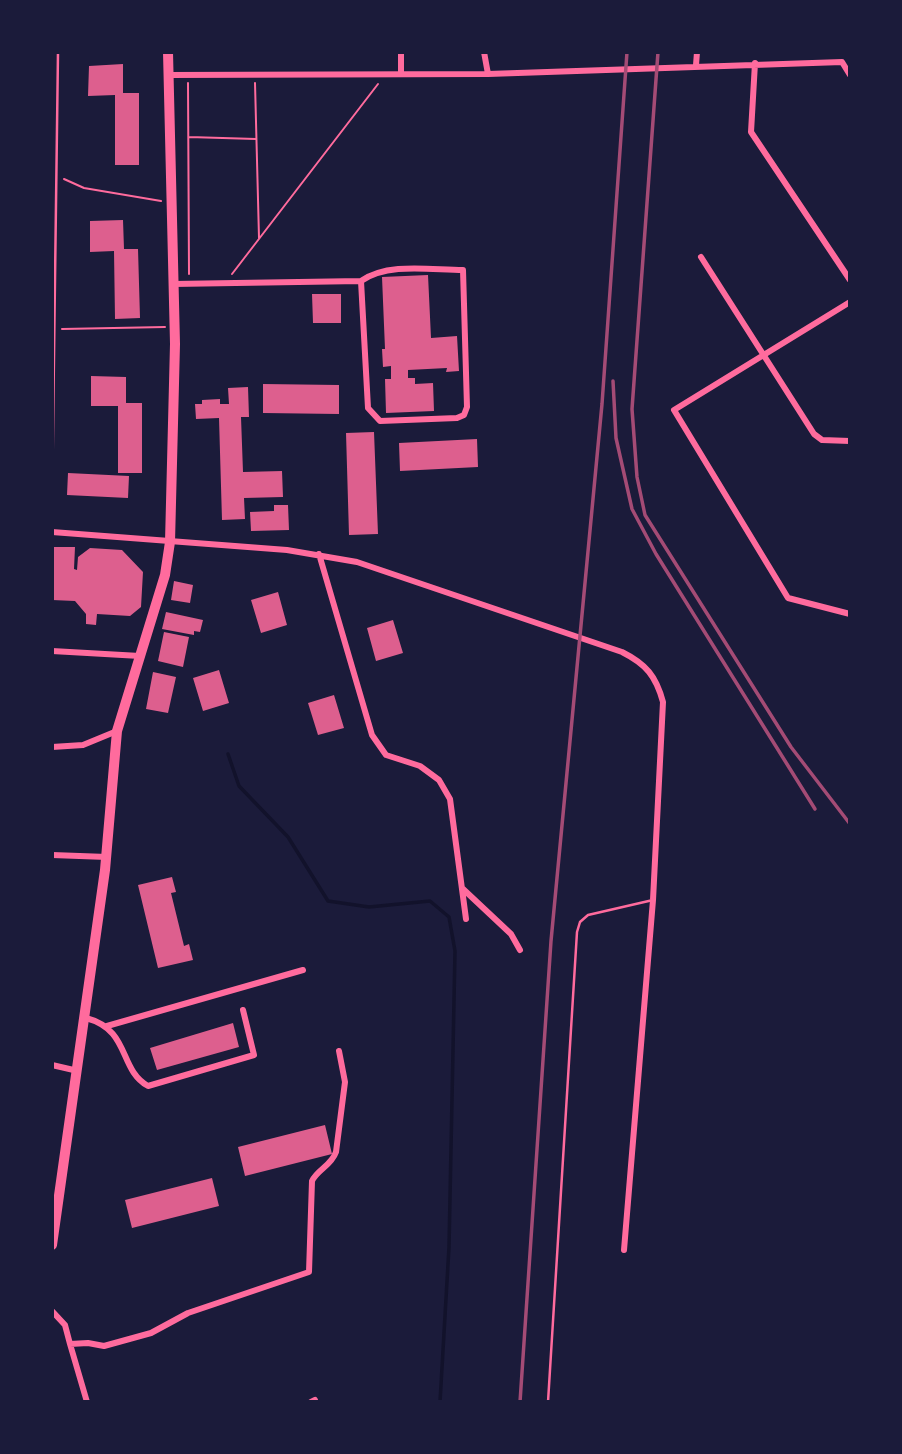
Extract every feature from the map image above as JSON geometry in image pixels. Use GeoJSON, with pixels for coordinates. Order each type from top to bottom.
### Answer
{"type":"FeatureCollection","features":[{"type":"Feature","properties":{"kind":"main road"},"geometry":{"type":"LineString","coordinates":[[52,1245],[79,1071],[107,857],[117,731],[165,575],[170,542],[174,327],[168,52]]}},
{"type":"Feature","properties":{"kind":"street"},"geometry":{"type":"LineString","coordinates":[[401,52],[401,74]]}},
{"type":"Feature","properties":{"kind":"street"},"geometry":{"type":"LineString","coordinates":[[484,52],[488,74]]}},
{"type":"Feature","properties":{"kind":"street"},"geometry":{"type":"LineString","coordinates":[[696,65],[697,52]]}},
{"type":"Feature","properties":{"kind":"street"},"geometry":{"type":"LineString","coordinates":[[169,75],[488,74],[842,62],[849,75]]}},
{"type":"Feature","properties":{"kind":"street"},"geometry":{"type":"LineString","coordinates":[[755,63],[751,132],[849,280]]}},
{"type":"Feature","properties":{"kind":"street"},"geometry":{"type":"LineString","coordinates":[[701,257],[814,433],[822,440],[849,441]]}},
{"type":"Feature","properties":{"kind":"street"},"geometry":{"type":"LineString","coordinates":[[173,284],[361,281],[373,273],[463,270],[467,407],[464,415],[457,418],[380,421],[368,408],[361,281]]}},
{"type":"Feature","properties":{"kind":"street"},"geometry":{"type":"LineString","coordinates":[[849,302],[674,410],[788,598],[849,614]]}},
{"type":"Feature","properties":{"kind":"street"},"geometry":{"type":"LineString","coordinates":[[52,532],[320,554],[431,584],[556,631],[622,652],[645,664],[658,683],[663,702],[653,900],[624,1250]]}},
{"type":"Feature","properties":{"kind":"street"},"geometry":{"type":"LineString","coordinates":[[320,554],[372,735],[387,755],[420,766],[439,780],[450,799],[466,919]]}},
{"type":"Feature","properties":{"kind":"street"},"geometry":{"type":"LineString","coordinates":[[52,651],[140,656]]}},
{"type":"Feature","properties":{"kind":"street"},"geometry":{"type":"LineString","coordinates":[[52,747],[83,745],[117,731]]}},
{"type":"Feature","properties":{"kind":"street"},"geometry":{"type":"LineString","coordinates":[[52,855],[107,857]]}},
{"type":"Feature","properties":{"kind":"street"},"geometry":{"type":"LineString","coordinates":[[462,888],[511,934],[520,950]]}},
{"type":"Feature","properties":{"kind":"street"},"geometry":{"type":"LineString","coordinates":[[86,1018],[107,1026],[303,970]]}},
{"type":"Feature","properties":{"kind":"street"},"geometry":{"type":"LineString","coordinates":[[107,1026],[133,1069],[148,1086],[254,1055],[243,1010]]}},
{"type":"Feature","properties":{"kind":"street"},"geometry":{"type":"LineString","coordinates":[[70,1344],[104,1346],[151,1333],[188,1313],[309,1272],[312,1181],[316,1173],[332,1162],[336,1152],[345,1082],[339,1051]]}},
{"type":"Feature","properties":{"kind":"street"},"geometry":{"type":"LineString","coordinates":[[52,1065],[79,1071]]}},
{"type":"Feature","properties":{"kind":"street"},"geometry":{"type":"LineString","coordinates":[[52,1311],[65,1325],[87,1402]]}},
{"type":"Feature","properties":{"kind":"lane"},"geometry":{"type":"LineString","coordinates":[[52,507],[57,329],[55,176],[58,52]]}},
{"type":"Feature","properties":{"kind":"lane"},"geometry":{"type":"LineString","coordinates":[[548,1402],[577,932],[580,922],[588,915],[653,900]]}},
{"type":"Feature","properties":{"kind":"path"},"geometry":{"type":"LineString","coordinates":[[225,283],[386,74]]}},
{"type":"Feature","properties":{"kind":"path"},"geometry":{"type":"LineString","coordinates":[[188,75],[189,283]]}},
{"type":"Feature","properties":{"kind":"path"},"geometry":{"type":"LineString","coordinates":[[255,75],[259,238]]}},
{"type":"Feature","properties":{"kind":"path"},"geometry":{"type":"LineString","coordinates":[[188,137],[256,139]]}},
{"type":"Feature","properties":{"kind":"path"},"geometry":{"type":"LineString","coordinates":[[55,176],[85,188],[172,203]]}},
{"type":"Feature","properties":{"kind":"path"},"geometry":{"type":"LineString","coordinates":[[57,329],[174,327]]}},
{"type":"Feature","properties":{"kind":"building"},"geometry":{"type":"Polygon","coordinates":[[[123,64],[123,93],[139,93],[139,165],[115,165],[115,95],[88,96],[89,66],[123,64]]]}},
{"type":"Feature","properties":{"kind":"building"},"geometry":{"type":"Polygon","coordinates":[[[123,220],[124,249],[138,249],[140,318],[115,319],[114,251],[90,252],[90,221],[123,220]]]}},
{"type":"Feature","properties":{"kind":"building"},"geometry":{"type":"Polygon","coordinates":[[[428,275],[431,338],[457,336],[459,371],[446,372],[447,368],[408,370],[408,378],[415,378],[415,384],[433,383],[434,411],[386,413],[385,379],[391,379],[391,366],[383,367],[382,349],[385,349],[382,277],[428,275]]]}},
{"type":"Feature","properties":{"kind":"building"},"geometry":{"type":"Polygon","coordinates":[[[312,294],[341,294],[341,323],[313,323],[312,294]]]}},
{"type":"Feature","properties":{"kind":"building"},"geometry":{"type":"Polygon","coordinates":[[[91,376],[126,377],[126,403],[142,403],[142,473],[118,473],[118,406],[91,406],[91,376]]]}},
{"type":"Feature","properties":{"kind":"building"},"geometry":{"type":"Polygon","coordinates":[[[263,384],[339,385],[339,414],[263,413],[263,384]]]}},
{"type":"Feature","properties":{"kind":"building"},"geometry":{"type":"Polygon","coordinates":[[[248,387],[249,417],[241,417],[243,472],[282,471],[283,497],[244,498],[245,519],[222,520],[219,418],[196,419],[195,404],[202,404],[202,400],[220,399],[220,404],[229,404],[228,388],[248,387]]]}},
{"type":"Feature","properties":{"kind":"building"},"geometry":{"type":"Polygon","coordinates":[[[374,432],[378,534],[349,535],[346,433],[374,432]]]}},
{"type":"Feature","properties":{"kind":"building"},"geometry":{"type":"Polygon","coordinates":[[[477,439],[478,467],[400,471],[399,443],[477,439]]]}},
{"type":"Feature","properties":{"kind":"building"},"geometry":{"type":"Polygon","coordinates":[[[68,473],[129,476],[128,498],[67,495],[68,473]]]}},
{"type":"Feature","properties":{"kind":"building"},"geometry":{"type":"Polygon","coordinates":[[[274,505],[288,505],[289,530],[251,531],[250,512],[274,511],[274,505]]]}},
{"type":"Feature","properties":{"kind":"building"},"geometry":{"type":"Polygon","coordinates":[[[52,547],[75,547],[74,569],[77,570],[78,557],[90,548],[122,550],[143,572],[141,607],[130,616],[97,614],[96,625],[86,624],[86,614],[75,601],[52,600],[52,547]]]}},
{"type":"Feature","properties":{"kind":"building"},"geometry":{"type":"Polygon","coordinates":[[[174,581],[193,585],[190,603],[171,600],[174,581]]]}},
{"type":"Feature","properties":{"kind":"building"},"geometry":{"type":"Polygon","coordinates":[[[278,592],[287,625],[261,633],[251,600],[278,592]]]}},
{"type":"Feature","properties":{"kind":"building"},"geometry":{"type":"Polygon","coordinates":[[[166,612],[203,620],[200,632],[194,631],[194,635],[162,629],[166,612]]]}},
{"type":"Feature","properties":{"kind":"building"},"geometry":{"type":"Polygon","coordinates":[[[393,620],[403,653],[376,661],[367,628],[393,620]]]}},
{"type":"Feature","properties":{"kind":"building"},"geometry":{"type":"Polygon","coordinates":[[[164,632],[189,637],[183,667],[158,661],[164,632]]]}},
{"type":"Feature","properties":{"kind":"building"},"geometry":{"type":"Polygon","coordinates":[[[219,670],[229,703],[203,711],[193,678],[219,670]]]}},
{"type":"Feature","properties":{"kind":"building"},"geometry":{"type":"Polygon","coordinates":[[[153,672],[176,677],[168,713],[146,709],[153,672]]]}},
{"type":"Feature","properties":{"kind":"building"},"geometry":{"type":"Polygon","coordinates":[[[334,695],[344,728],[318,735],[308,703],[334,695]]]}},
{"type":"Feature","properties":{"kind":"building"},"geometry":{"type":"Polygon","coordinates":[[[172,877],[176,892],[171,893],[184,946],[189,944],[193,960],[158,968],[138,885],[172,877]]]}},
{"type":"Feature","properties":{"kind":"building"},"geometry":{"type":"Polygon","coordinates":[[[233,1023],[239,1047],[157,1070],[150,1048],[233,1023]]]}},
{"type":"Feature","properties":{"kind":"building"},"geometry":{"type":"Polygon","coordinates":[[[325,1125],[332,1154],[245,1176],[238,1147],[325,1125]]]}},
{"type":"Feature","properties":{"kind":"building"},"geometry":{"type":"Polygon","coordinates":[[[212,1178],[219,1206],[132,1228],[125,1200],[212,1178]]]}},
{"type":"Feature","properties":{"kind":"waterway"},"geometry":{"type":"LineString","coordinates":[[228,754],[239,786],[288,837],[328,901],[369,907],[430,901],[449,917],[455,951],[449,1247],[440,1402]]}},
{"type":"Feature","properties":{"kind":"railway"},"geometry":{"type":"LineString","coordinates":[[520,1402],[551,941],[602,404],[627,52]]}},
{"type":"Feature","properties":{"kind":"railway"},"geometry":{"type":"LineString","coordinates":[[658,52],[632,409],[637,477],[645,515],[791,747],[850,824]]}},
{"type":"Feature","properties":{"kind":"railway"},"geometry":{"type":"LineString","coordinates":[[613,381],[616,438],[632,509],[656,554],[815,809]]}}]}
